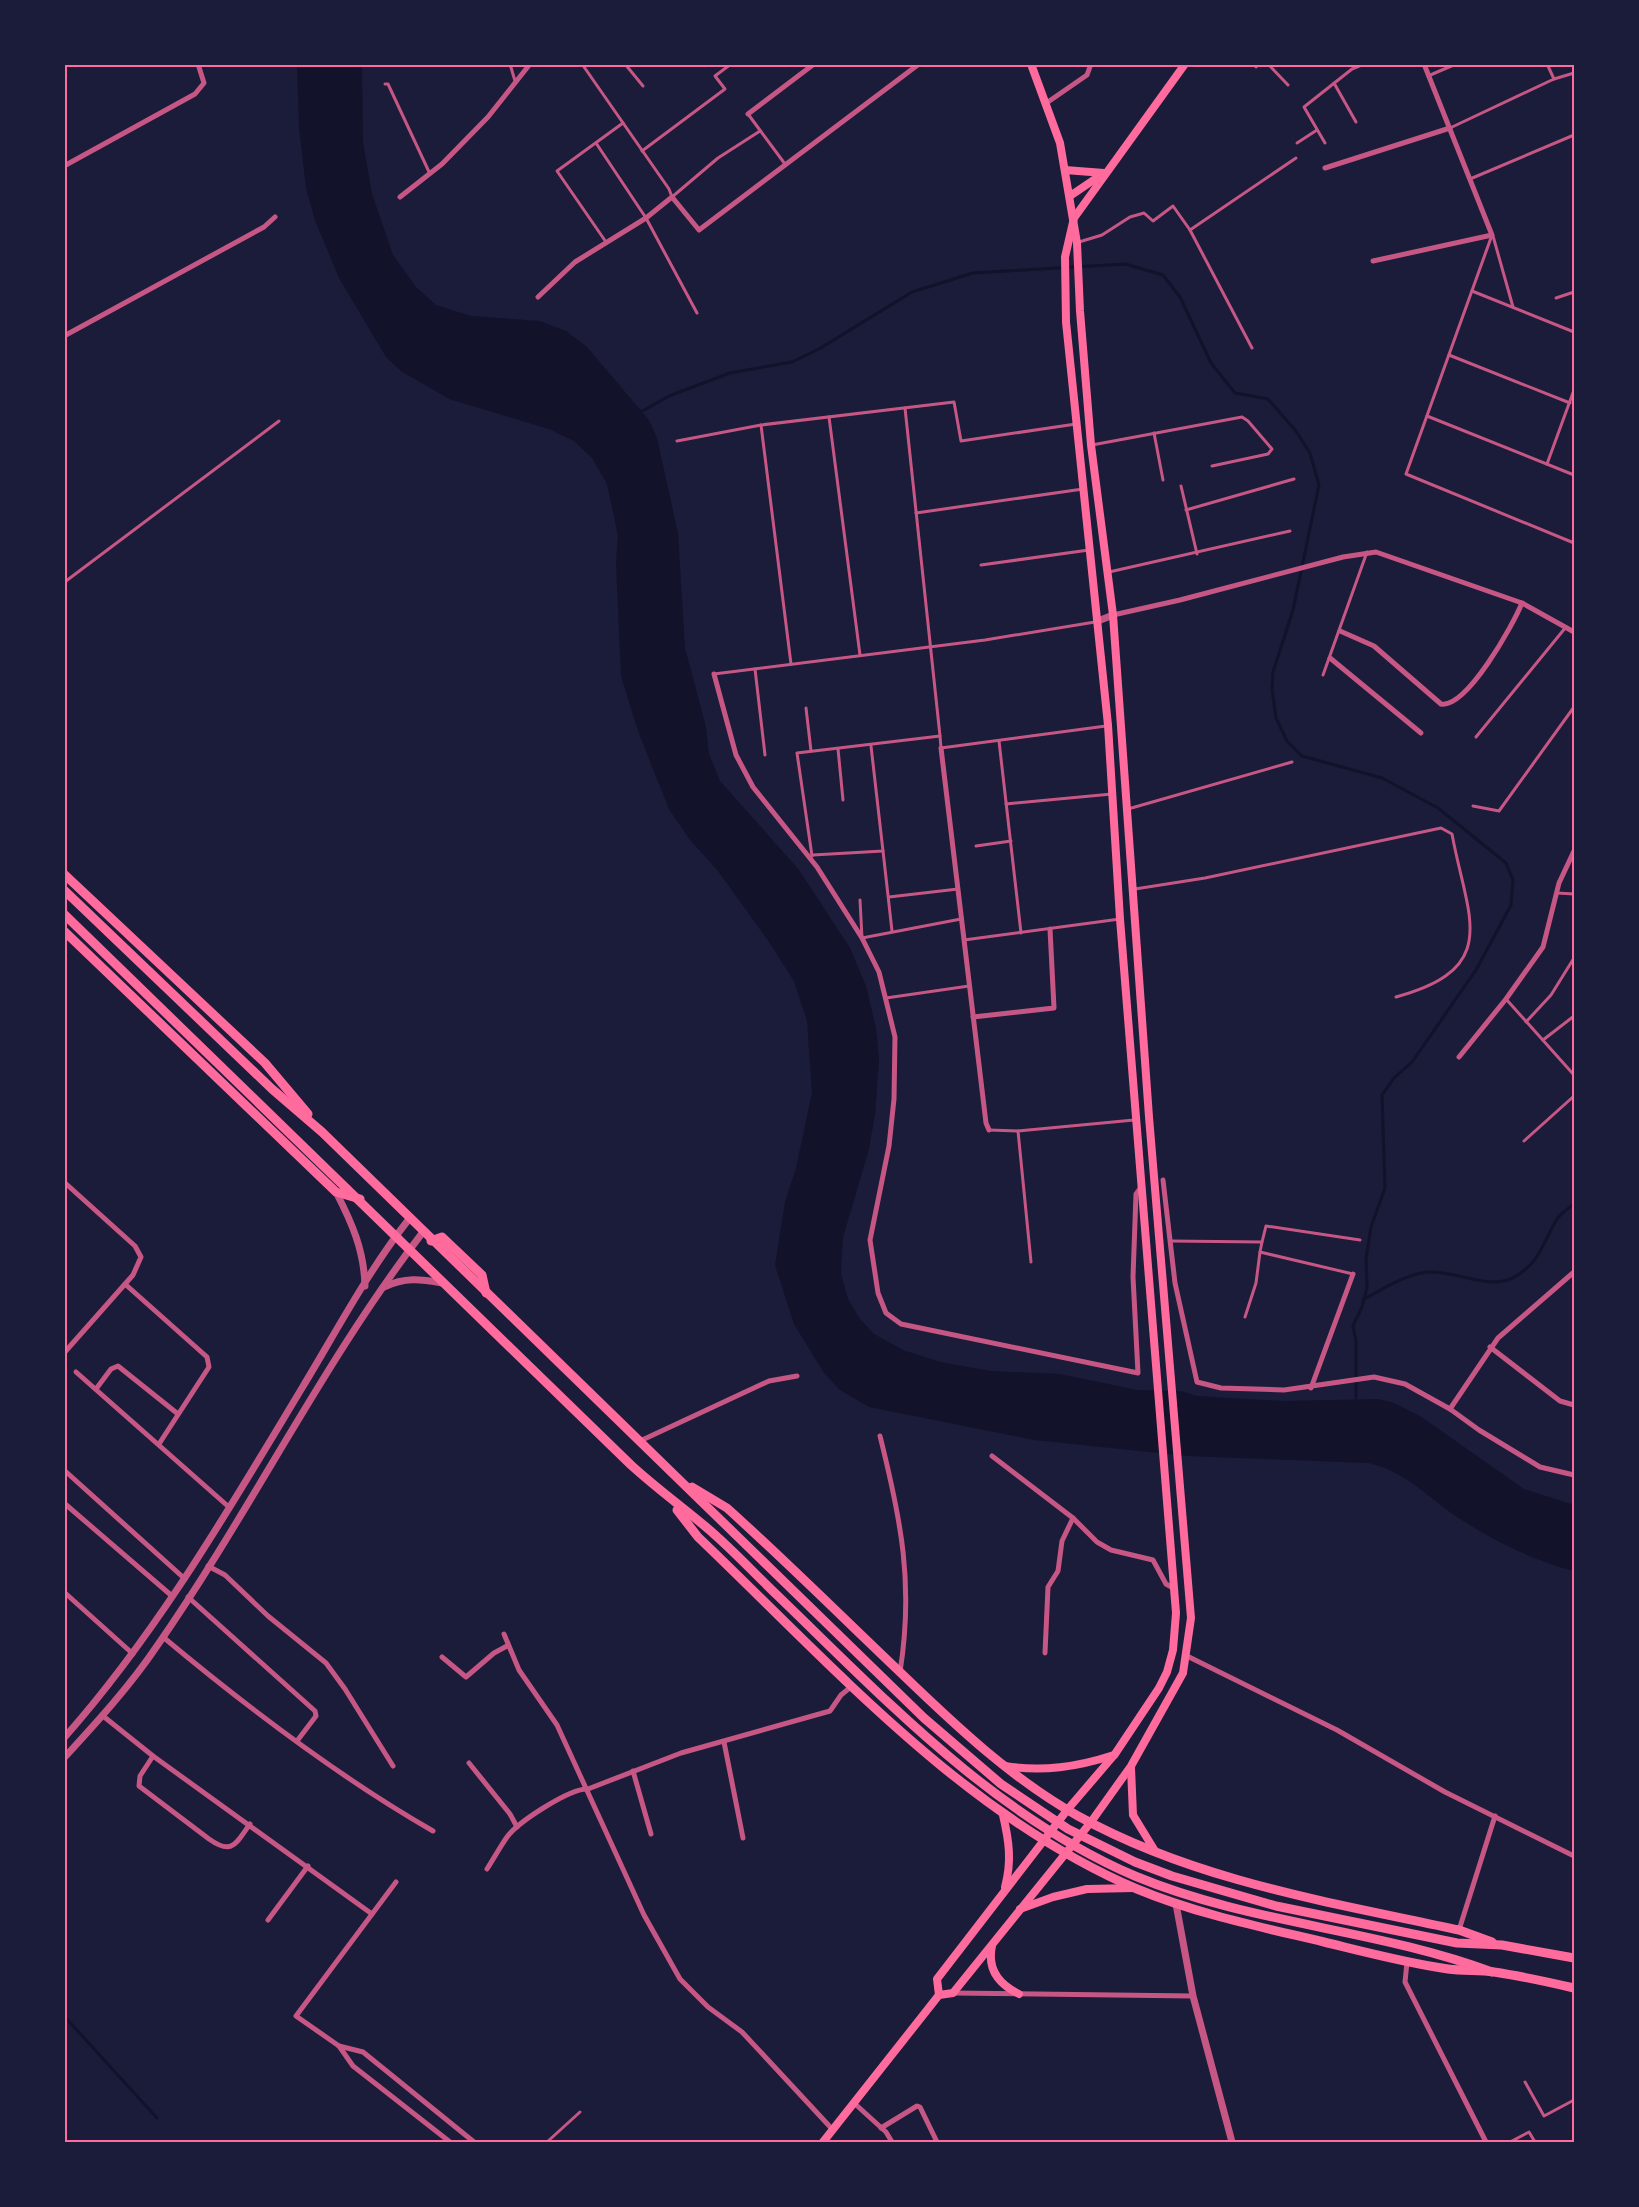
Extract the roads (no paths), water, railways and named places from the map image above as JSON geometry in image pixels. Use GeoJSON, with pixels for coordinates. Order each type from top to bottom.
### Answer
{"type":"FeatureCollection","features":[{"type":"Feature","properties":{"kind":"highway"},"geometry":{"type":"LineString","coordinates":[[64,874],[265,1063],[322,1132]]}},
{"type":"Feature","properties":{"kind":"highway"},"geometry":{"type":"LineString","coordinates":[[64,890],[272,1089],[322,1132],[949,1741],[1001,1784],[1068,1829],[1135,1862],[1200,1886],[1276,1906],[1458,1943],[1502,1945]]}},
{"type":"Feature","properties":{"kind":"highway"},"geometry":{"type":"LineString","coordinates":[[64,914],[362,1200],[442,1283],[668,1498],[706,1527],[940,1749],[986,1787],[1059,1838],[1135,1876],[1210,1902],[1456,1958],[1492,1972]]}},
{"type":"Feature","properties":{"kind":"highway"},"geometry":{"type":"LineString","coordinates":[[64,931],[336,1192],[362,1200]]}},
{"type":"Feature","properties":{"kind":"highway"},"geometry":{"type":"LineString","coordinates":[[682,1482],[727,1508],[900,1672],[1003,1765],[1037,1790],[1091,1822],[1156,1852],[1220,1875],[1460,1930],[1502,1945],[1575,1960]]}},
{"type":"Feature","properties":{"kind":"highway"},"geometry":{"type":"LineString","coordinates":[[668,1498],[698,1537],[853,1685],[958,1781],[1003,1815],[1097,1870],[1176,1904],[1262,1929],[1407,1962],[1451,1970],[1492,1972],[1575,1988]]}},
{"type":"Feature","properties":{"kind":"highway"},"geometry":{"type":"LineString","coordinates":[[1014,1822],[1037,1790]]}},
{"type":"Feature","properties":{"kind":"highway"},"geometry":{"type":"LineString","coordinates":[[1097,1870],[1116,1835]]}},
{"type":"Feature","properties":{"kind":"main road"},"geometry":{"type":"LineString","coordinates":[[823,2142],[939,1995],[953,1993],[1091,1822],[1131,1766],[1183,1673],[1191,1618],[1169,1370],[1113,615],[1091,445],[1080,311],[1079,259],[1065,170],[1030,64]]}},
{"type":"Feature","properties":{"kind":"main road"},"geometry":{"type":"LineString","coordinates":[[939,1995],[937,1979],[1068,1809],[1115,1755],[1159,1688],[1167,1672],[1173,1650],[1176,1613],[1167,1485],[1120,919],[1108,725],[1076,424],[1066,311],[1065,257],[1074,218],[1104,173],[1185,64]]}},
{"type":"Feature","properties":{"kind":"main road"},"geometry":{"type":"LineString","coordinates":[[1065,170],[1104,173]]}},
{"type":"Feature","properties":{"kind":"main road"},"geometry":{"type":"LineString","coordinates":[[1070,196],[1104,173]]}},
{"type":"Feature","properties":{"kind":"main road"},"geometry":{"type":"LineString","coordinates":[[1119,891],[1133,889]]}},
{"type":"Feature","properties":{"kind":"main road"},"geometry":{"type":"LineString","coordinates":[[1173,1650],[1187,1656]]}},
{"type":"Feature","properties":{"kind":"main road"},"geometry":{"type":"LineString","coordinates":[[1003,1765],[1053,1769],[1090,1763],[1115,1755]]}},
{"type":"Feature","properties":{"kind":"main road"},"geometry":{"type":"LineString","coordinates":[[1131,1766],[1133,1815],[1156,1852]]}},
{"type":"Feature","properties":{"kind":"main road"},"geometry":{"type":"LineString","coordinates":[[1003,1815],[1011,1847],[1010,1869],[1004,1892]]}},
{"type":"Feature","properties":{"kind":"main road"},"geometry":{"type":"LineString","coordinates":[[1019,1910],[1053,1897],[1087,1889],[1136,1888]]}},
{"type":"Feature","properties":{"kind":"main road"},"geometry":{"type":"LineString","coordinates":[[993,1941],[989,1957],[992,1971],[1004,1987],[1018,1994]]}},
{"type":"Feature","properties":{"kind":"street"},"geometry":{"type":"LineString","coordinates":[[64,166],[195,94],[204,83],[198,64]]}},
{"type":"Feature","properties":{"kind":"street"},"geometry":{"type":"LineString","coordinates":[[400,196],[430,174],[488,117],[531,64]]}},
{"type":"Feature","properties":{"kind":"street"},"geometry":{"type":"LineString","coordinates":[[748,114],[814,64]]}},
{"type":"Feature","properties":{"kind":"street"},"geometry":{"type":"LineString","coordinates":[[538,297],[575,262],[646,218],[672,197],[699,230],[918,64]]}},
{"type":"Feature","properties":{"kind":"street"},"geometry":{"type":"LineString","coordinates":[[1045,104],[1088,75],[1091,64]]}},
{"type":"Feature","properties":{"kind":"street"},"geometry":{"type":"LineString","coordinates":[[1373,261],[1492,235],[1424,64]]}},
{"type":"Feature","properties":{"kind":"street"},"geometry":{"type":"LineString","coordinates":[[1326,168],[1450,128]]}},
{"type":"Feature","properties":{"kind":"street"},"geometry":{"type":"LineString","coordinates":[[64,336],[264,227],[275,217]]}},
{"type":"Feature","properties":{"kind":"street"},"geometry":{"type":"LineString","coordinates":[[1098,621],[1113,615],[1367,552],[1389,555],[1522,603],[1575,632]]}},
{"type":"Feature","properties":{"kind":"street"},"geometry":{"type":"LineString","coordinates":[[1340,631],[1374,646],[1441,704],[1448,705],[1456,701],[1481,672],[1512,628],[1522,603]]}},
{"type":"Feature","properties":{"kind":"street"},"geometry":{"type":"LineString","coordinates":[[1330,658],[1420,733]]}},
{"type":"Feature","properties":{"kind":"street"},"geometry":{"type":"LineString","coordinates":[[714,674],[736,755],[753,787],[810,856],[862,938],[879,972],[886,998],[895,1037],[894,1099],[889,1146],[870,1240],[878,1293],[886,1313],[901,1324],[1138,1373],[1133,1277],[1136,1194],[1142,1185]]}},
{"type":"Feature","properties":{"kind":"street"},"geometry":{"type":"LineString","coordinates":[[941,748],[986,1123],[989,1130]]}},
{"type":"Feature","properties":{"kind":"street"},"geometry":{"type":"LineString","coordinates":[[1458,1057],[1506,999],[1543,947],[1557,893],[1575,851]]}},
{"type":"Feature","properties":{"kind":"street"},"geometry":{"type":"LineString","coordinates":[[973,1017],[1054,1008],[1050,929]]}},
{"type":"Feature","properties":{"kind":"street"},"geometry":{"type":"LineString","coordinates":[[1163,1180],[1175,1283],[1197,1382],[1221,1389],[1284,1390],[1311,1388],[1333,1381],[1374,1377],[1405,1384],[1450,1409],[1479,1430],[1540,1467],[1575,1476]]}},
{"type":"Feature","properties":{"kind":"street"},"geometry":{"type":"LineString","coordinates":[[64,1182],[135,1246],[141,1257],[137,1268],[125,1284],[64,1353]]}},
{"type":"Feature","properties":{"kind":"street"},"geometry":{"type":"LineString","coordinates":[[336,1192],[358,1237],[364,1260],[365,1286]]}},
{"type":"Feature","properties":{"kind":"street"},"geometry":{"type":"LineString","coordinates":[[64,1738],[133,1654],[185,1578],[365,1286],[409,1219]]}},
{"type":"Feature","properties":{"kind":"street"},"geometry":{"type":"LineString","coordinates":[[64,1758],[103,1716],[163,1637],[353,1329],[423,1232]]}},
{"type":"Feature","properties":{"kind":"street"},"geometry":{"type":"LineString","coordinates":[[1450,1409],[1490,1347],[1575,1272]]}},
{"type":"Feature","properties":{"kind":"street"},"geometry":{"type":"LineString","coordinates":[[1311,1388],[1353,1274]]}},
{"type":"Feature","properties":{"kind":"street"},"geometry":{"type":"LineString","coordinates":[[382,1288],[417,1278],[442,1283]]}},
{"type":"Feature","properties":{"kind":"street"},"geometry":{"type":"LineString","coordinates":[[125,1284],[207,1357],[209,1367],[159,1444]]}},
{"type":"Feature","properties":{"kind":"street"},"geometry":{"type":"LineString","coordinates":[[1490,1347],[1560,1401],[1575,1405]]}},
{"type":"Feature","properties":{"kind":"street"},"geometry":{"type":"LineString","coordinates":[[96,1389],[111,1369],[118,1366],[178,1414]]}},
{"type":"Feature","properties":{"kind":"street"},"geometry":{"type":"LineString","coordinates":[[76,1372],[230,1508]]}},
{"type":"Feature","properties":{"kind":"street"},"geometry":{"type":"LineString","coordinates":[[640,1441],[769,1381],[797,1376]]}},
{"type":"Feature","properties":{"kind":"street"},"geometry":{"type":"LineString","coordinates":[[880,1436],[898,1508],[908,1589],[900,1672]]}},
{"type":"Feature","properties":{"kind":"street"},"geometry":{"type":"LineString","coordinates":[[992,1456],[1073,1518],[1097,1542],[1111,1550],[1153,1560],[1166,1584],[1175,1589]]}},
{"type":"Feature","properties":{"kind":"street"},"geometry":{"type":"LineString","coordinates":[[64,1470],[185,1578]]}},
{"type":"Feature","properties":{"kind":"street"},"geometry":{"type":"LineString","coordinates":[[64,1503],[172,1596]]}},
{"type":"Feature","properties":{"kind":"street"},"geometry":{"type":"LineString","coordinates":[[1045,1653],[1048,1587],[1058,1572],[1062,1541],[1073,1518]]}},
{"type":"Feature","properties":{"kind":"street"},"geometry":{"type":"LineString","coordinates":[[208,1566],[225,1575],[268,1616],[326,1663],[393,1766]]}},
{"type":"Feature","properties":{"kind":"street"},"geometry":{"type":"LineString","coordinates":[[64,1592],[133,1654]]}},
{"type":"Feature","properties":{"kind":"street"},"geometry":{"type":"LineString","coordinates":[[188,1597],[315,1711],[316,1716],[297,1741]]}},
{"type":"Feature","properties":{"kind":"street"},"geometry":{"type":"LineString","coordinates":[[504,1634],[507,1646],[519,1670],[557,1725],[644,1915],[680,1979],[708,2007],[741,2032],[833,2130]]}},
{"type":"Feature","properties":{"kind":"street"},"geometry":{"type":"LineString","coordinates":[[163,1637],[220,1685],[338,1771],[433,1831]]}},
{"type":"Feature","properties":{"kind":"street"},"geometry":{"type":"LineString","coordinates":[[442,1657],[466,1677],[494,1653],[507,1646]]}},
{"type":"Feature","properties":{"kind":"street"},"geometry":{"type":"LineString","coordinates":[[1187,1656],[1337,1730],[1445,1792],[1575,1856]]}},
{"type":"Feature","properties":{"kind":"street"},"geometry":{"type":"LineString","coordinates":[[487,1869],[508,1836],[517,1827],[557,1801],[581,1789],[588,1789],[681,1753],[830,1711],[840,1695],[853,1685]]}},
{"type":"Feature","properties":{"kind":"street"},"geometry":{"type":"LineString","coordinates":[[103,1716],[153,1756],[372,1914]]}},
{"type":"Feature","properties":{"kind":"street"},"geometry":{"type":"LineString","coordinates":[[724,1742],[743,1838]]}},
{"type":"Feature","properties":{"kind":"street"},"geometry":{"type":"LineString","coordinates":[[153,1756],[140,1776],[139,1786],[220,1847],[233,1846],[250,1824]]}},
{"type":"Feature","properties":{"kind":"street"},"geometry":{"type":"LineString","coordinates":[[469,1763],[510,1814],[517,1827]]}},
{"type":"Feature","properties":{"kind":"street"},"geometry":{"type":"LineString","coordinates":[[633,1772],[651,1834]]}},
{"type":"Feature","properties":{"kind":"street"},"geometry":{"type":"LineString","coordinates":[[1460,1930],[1495,1816]]}},
{"type":"Feature","properties":{"kind":"street"},"geometry":{"type":"LineString","coordinates":[[268,1920],[308,1866]]}},
{"type":"Feature","properties":{"kind":"street"},"geometry":{"type":"LineString","coordinates":[[396,1882],[296,2016],[339,2046],[353,2066],[450,2142]]}},
{"type":"Feature","properties":{"kind":"street"},"geometry":{"type":"LineString","coordinates":[[1176,1904],[1193,1996],[1232,2142]]}},
{"type":"Feature","properties":{"kind":"street"},"geometry":{"type":"LineString","coordinates":[[1407,1962],[1405,1982],[1486,2142]]}},
{"type":"Feature","properties":{"kind":"street"},"geometry":{"type":"LineString","coordinates":[[953,1993],[1193,1996]]}},
{"type":"Feature","properties":{"kind":"street"},"geometry":{"type":"LineString","coordinates":[[339,2046],[363,2052],[471,2142]]}},
{"type":"Feature","properties":{"kind":"street"},"geometry":{"type":"LineString","coordinates":[[854,2103],[881,2128],[892,2142]]}},
{"type":"Feature","properties":{"kind":"street"},"geometry":{"type":"LineString","coordinates":[[881,2128],[917,2106],[921,2107],[937,2142]]}},
{"type":"Feature","properties":{"kind":"lane"},"geometry":{"type":"LineString","coordinates":[[510,64],[516,82]]}},
{"type":"Feature","properties":{"kind":"lane"},"geometry":{"type":"LineString","coordinates":[[582,64],[669,189],[672,197],[718,158],[760,131]]}},
{"type":"Feature","properties":{"kind":"lane"},"geometry":{"type":"LineString","coordinates":[[624,64],[643,86]]}},
{"type":"Feature","properties":{"kind":"lane"},"geometry":{"type":"LineString","coordinates":[[642,151],[725,89],[716,76],[731,64]]}},
{"type":"Feature","properties":{"kind":"lane"},"geometry":{"type":"LineString","coordinates":[[1254,64],[1256,67],[1259,64]]}},
{"type":"Feature","properties":{"kind":"lane"},"geometry":{"type":"LineString","coordinates":[[1269,64],[1288,85]]}},
{"type":"Feature","properties":{"kind":"lane"},"geometry":{"type":"LineString","coordinates":[[1325,143],[1304,107],[1352,69],[1364,64]]}},
{"type":"Feature","properties":{"kind":"lane"},"geometry":{"type":"LineString","coordinates":[[1428,76],[1456,64]]}},
{"type":"Feature","properties":{"kind":"lane"},"geometry":{"type":"LineString","coordinates":[[1547,64],[1554,79]]}},
{"type":"Feature","properties":{"kind":"lane"},"geometry":{"type":"LineString","coordinates":[[1450,128],[1554,79],[1575,73]]}},
{"type":"Feature","properties":{"kind":"lane"},"geometry":{"type":"LineString","coordinates":[[1334,83],[1356,122]]}},
{"type":"Feature","properties":{"kind":"lane"},"geometry":{"type":"LineString","coordinates":[[385,84],[388,84],[430,174]]}},
{"type":"Feature","properties":{"kind":"lane"},"geometry":{"type":"LineString","coordinates":[[748,114],[785,164]]}},
{"type":"Feature","properties":{"kind":"lane"},"geometry":{"type":"LineString","coordinates":[[606,242],[557,171],[623,123]]}},
{"type":"Feature","properties":{"kind":"lane"},"geometry":{"type":"LineString","coordinates":[[1297,143],[1317,130]]}},
{"type":"Feature","properties":{"kind":"lane"},"geometry":{"type":"LineString","coordinates":[[1470,179],[1575,135]]}},
{"type":"Feature","properties":{"kind":"lane"},"geometry":{"type":"LineString","coordinates":[[596,142],[646,218],[697,313]]}},
{"type":"Feature","properties":{"kind":"lane"},"geometry":{"type":"LineString","coordinates":[[1190,230],[1296,158]]}},
{"type":"Feature","properties":{"kind":"lane"},"geometry":{"type":"LineString","coordinates":[[1077,243],[1102,235],[1130,216],[1143,213],[1154,221],[1173,206],[1190,230],[1252,348]]}},
{"type":"Feature","properties":{"kind":"lane"},"geometry":{"type":"LineString","coordinates":[[1492,235],[1406,474],[1575,543]]}},
{"type":"Feature","properties":{"kind":"lane"},"geometry":{"type":"LineString","coordinates":[[1492,235],[1513,307]]}},
{"type":"Feature","properties":{"kind":"lane"},"geometry":{"type":"LineString","coordinates":[[1472,291],[1575,332]]}},
{"type":"Feature","properties":{"kind":"lane"},"geometry":{"type":"LineString","coordinates":[[1556,298],[1575,292]]}},
{"type":"Feature","properties":{"kind":"lane"},"geometry":{"type":"LineString","coordinates":[[1449,355],[1569,403]]}},
{"type":"Feature","properties":{"kind":"lane"},"geometry":{"type":"LineString","coordinates":[[1546,464],[1575,390]]}},
{"type":"Feature","properties":{"kind":"lane"},"geometry":{"type":"LineString","coordinates":[[677,441],[761,425],[954,402],[961,441],[1076,424]]}},
{"type":"Feature","properties":{"kind":"lane"},"geometry":{"type":"LineString","coordinates":[[905,408],[941,748],[1108,725]]}},
{"type":"Feature","properties":{"kind":"lane"},"geometry":{"type":"LineString","coordinates":[[1427,416],[1575,475]]}},
{"type":"Feature","properties":{"kind":"lane"},"geometry":{"type":"LineString","coordinates":[[830,417],[860,656]]}},
{"type":"Feature","properties":{"kind":"lane"},"geometry":{"type":"LineString","coordinates":[[1091,445],[1242,417],[1272,448],[1268,454],[1212,466]]}},
{"type":"Feature","properties":{"kind":"lane"},"geometry":{"type":"LineString","coordinates":[[64,579],[66,581],[279,421]]}},
{"type":"Feature","properties":{"kind":"lane"},"geometry":{"type":"LineString","coordinates":[[761,425],[790,664]]}},
{"type":"Feature","properties":{"kind":"lane"},"geometry":{"type":"LineString","coordinates":[[1154,433],[1163,480]]}},
{"type":"Feature","properties":{"kind":"lane"},"geometry":{"type":"LineString","coordinates":[[1186,510],[1294,479]]}},
{"type":"Feature","properties":{"kind":"lane"},"geometry":{"type":"LineString","coordinates":[[1181,486],[1197,554]]}},
{"type":"Feature","properties":{"kind":"lane"},"geometry":{"type":"LineString","coordinates":[[916,513],[1083,489]]}},
{"type":"Feature","properties":{"kind":"lane"},"geometry":{"type":"LineString","coordinates":[[1107,573],[1290,531]]}},
{"type":"Feature","properties":{"kind":"lane"},"geometry":{"type":"LineString","coordinates":[[981,565],[1090,550]]}},
{"type":"Feature","properties":{"kind":"lane"},"geometry":{"type":"LineString","coordinates":[[1323,675],[1367,552]]}},
{"type":"Feature","properties":{"kind":"lane"},"geometry":{"type":"LineString","coordinates":[[714,674],[930,647],[1098,621]]}},
{"type":"Feature","properties":{"kind":"lane"},"geometry":{"type":"LineString","coordinates":[[1476,737],[1566,627]]}},
{"type":"Feature","properties":{"kind":"lane"},"geometry":{"type":"LineString","coordinates":[[755,669],[765,755]]}},
{"type":"Feature","properties":{"kind":"lane"},"geometry":{"type":"LineString","coordinates":[[1473,806],[1498,811],[1575,707]]}},
{"type":"Feature","properties":{"kind":"lane"},"geometry":{"type":"LineString","coordinates":[[806,708],[811,751]]}},
{"type":"Feature","properties":{"kind":"lane"},"geometry":{"type":"LineString","coordinates":[[884,851],[810,856],[797,753],[940,736]]}},
{"type":"Feature","properties":{"kind":"lane"},"geometry":{"type":"LineString","coordinates":[[999,741],[1021,933]]}},
{"type":"Feature","properties":{"kind":"lane"},"geometry":{"type":"LineString","coordinates":[[871,745],[892,931]]}},
{"type":"Feature","properties":{"kind":"lane"},"geometry":{"type":"LineString","coordinates":[[838,749],[843,800]]}},
{"type":"Feature","properties":{"kind":"lane"},"geometry":{"type":"LineString","coordinates":[[1128,809],[1292,762]]}},
{"type":"Feature","properties":{"kind":"lane"},"geometry":{"type":"LineString","coordinates":[[1006,804],[1113,794]]}},
{"type":"Feature","properties":{"kind":"lane"},"geometry":{"type":"LineString","coordinates":[[1133,889],[1205,878],[1441,828],[1452,834],[1472,925],[1469,951],[1454,972],[1426,989],[1396,997]]}},
{"type":"Feature","properties":{"kind":"lane"},"geometry":{"type":"LineString","coordinates":[[976,846],[1011,841]]}},
{"type":"Feature","properties":{"kind":"lane"},"geometry":{"type":"LineString","coordinates":[[889,897],[958,889]]}},
{"type":"Feature","properties":{"kind":"lane"},"geometry":{"type":"LineString","coordinates":[[1557,893],[1575,894]]}},
{"type":"Feature","properties":{"kind":"lane"},"geometry":{"type":"LineString","coordinates":[[860,900],[862,938],[961,919]]}},
{"type":"Feature","properties":{"kind":"lane"},"geometry":{"type":"LineString","coordinates":[[964,939],[1120,919]]}},
{"type":"Feature","properties":{"kind":"lane"},"geometry":{"type":"LineString","coordinates":[[1526,1022],[1551,995],[1575,958]]}},
{"type":"Feature","properties":{"kind":"lane"},"geometry":{"type":"LineString","coordinates":[[886,998],[969,986]]}},
{"type":"Feature","properties":{"kind":"lane"},"geometry":{"type":"LineString","coordinates":[[1506,999],[1575,1075]]}},
{"type":"Feature","properties":{"kind":"lane"},"geometry":{"type":"LineString","coordinates":[[1543,1040],[1575,1016]]}},
{"type":"Feature","properties":{"kind":"lane"},"geometry":{"type":"LineString","coordinates":[[1524,1141],[1575,1096]]}},
{"type":"Feature","properties":{"kind":"lane"},"geometry":{"type":"LineString","coordinates":[[989,1130],[1018,1131],[1136,1120]]}},
{"type":"Feature","properties":{"kind":"lane"},"geometry":{"type":"LineString","coordinates":[[1018,1131],[1030,1262]]}},
{"type":"Feature","properties":{"kind":"lane"},"geometry":{"type":"LineString","coordinates":[[1245,1317],[1256,1282],[1266,1226],[1360,1240]]}},
{"type":"Feature","properties":{"kind":"lane"},"geometry":{"type":"LineString","coordinates":[[1170,1241],[1262,1242]]}},
{"type":"Feature","properties":{"kind":"lane"},"geometry":{"type":"LineString","coordinates":[[1260,1252],[1353,1274]]}},
{"type":"Feature","properties":{"kind":"lane"},"geometry":{"type":"LineString","coordinates":[[1525,2082],[1544,2116],[1575,2100]]}},
{"type":"Feature","properties":{"kind":"lane"},"geometry":{"type":"LineString","coordinates":[[547,2142],[580,2112]]}},
{"type":"Feature","properties":{"kind":"lane"},"geometry":{"type":"LineString","coordinates":[[1510,2142],[1529,2132],[1535,2142]]}},
{"type":"Feature","properties":{"kind":"waterway"},"geometry":{"type":"LineString","coordinates":[[639,413],[669,396],[730,373],[792,362],[819,349],[912,292],[973,273],[1125,264],[1163,275],[1180,297],[1211,363],[1235,393],[1268,399],[1296,431],[1310,453],[1319,485],[1293,610],[1273,672],[1272,689],[1276,718],[1287,741],[1302,756],[1382,778],[1438,808],[1506,863],[1513,880],[1511,905],[1476,970],[1412,1062],[1394,1078],[1382,1095],[1385,1188],[1371,1227],[1366,1259],[1367,1287],[1362,1307],[1353,1326],[1356,1341],[1356,1401]]}},
{"type":"Feature","properties":{"kind":"waterway"},"geometry":{"type":"LineString","coordinates":[[1364,1299],[1420,1273],[1439,1272],[1474,1280],[1497,1282],[1508,1280],[1532,1263],[1557,1219],[1574,1204]]}},
{"type":"Feature","properties":{"kind":"waterway"},"geometry":{"type":"LineString","coordinates":[[64,2016],[157,2118]]}}]}
